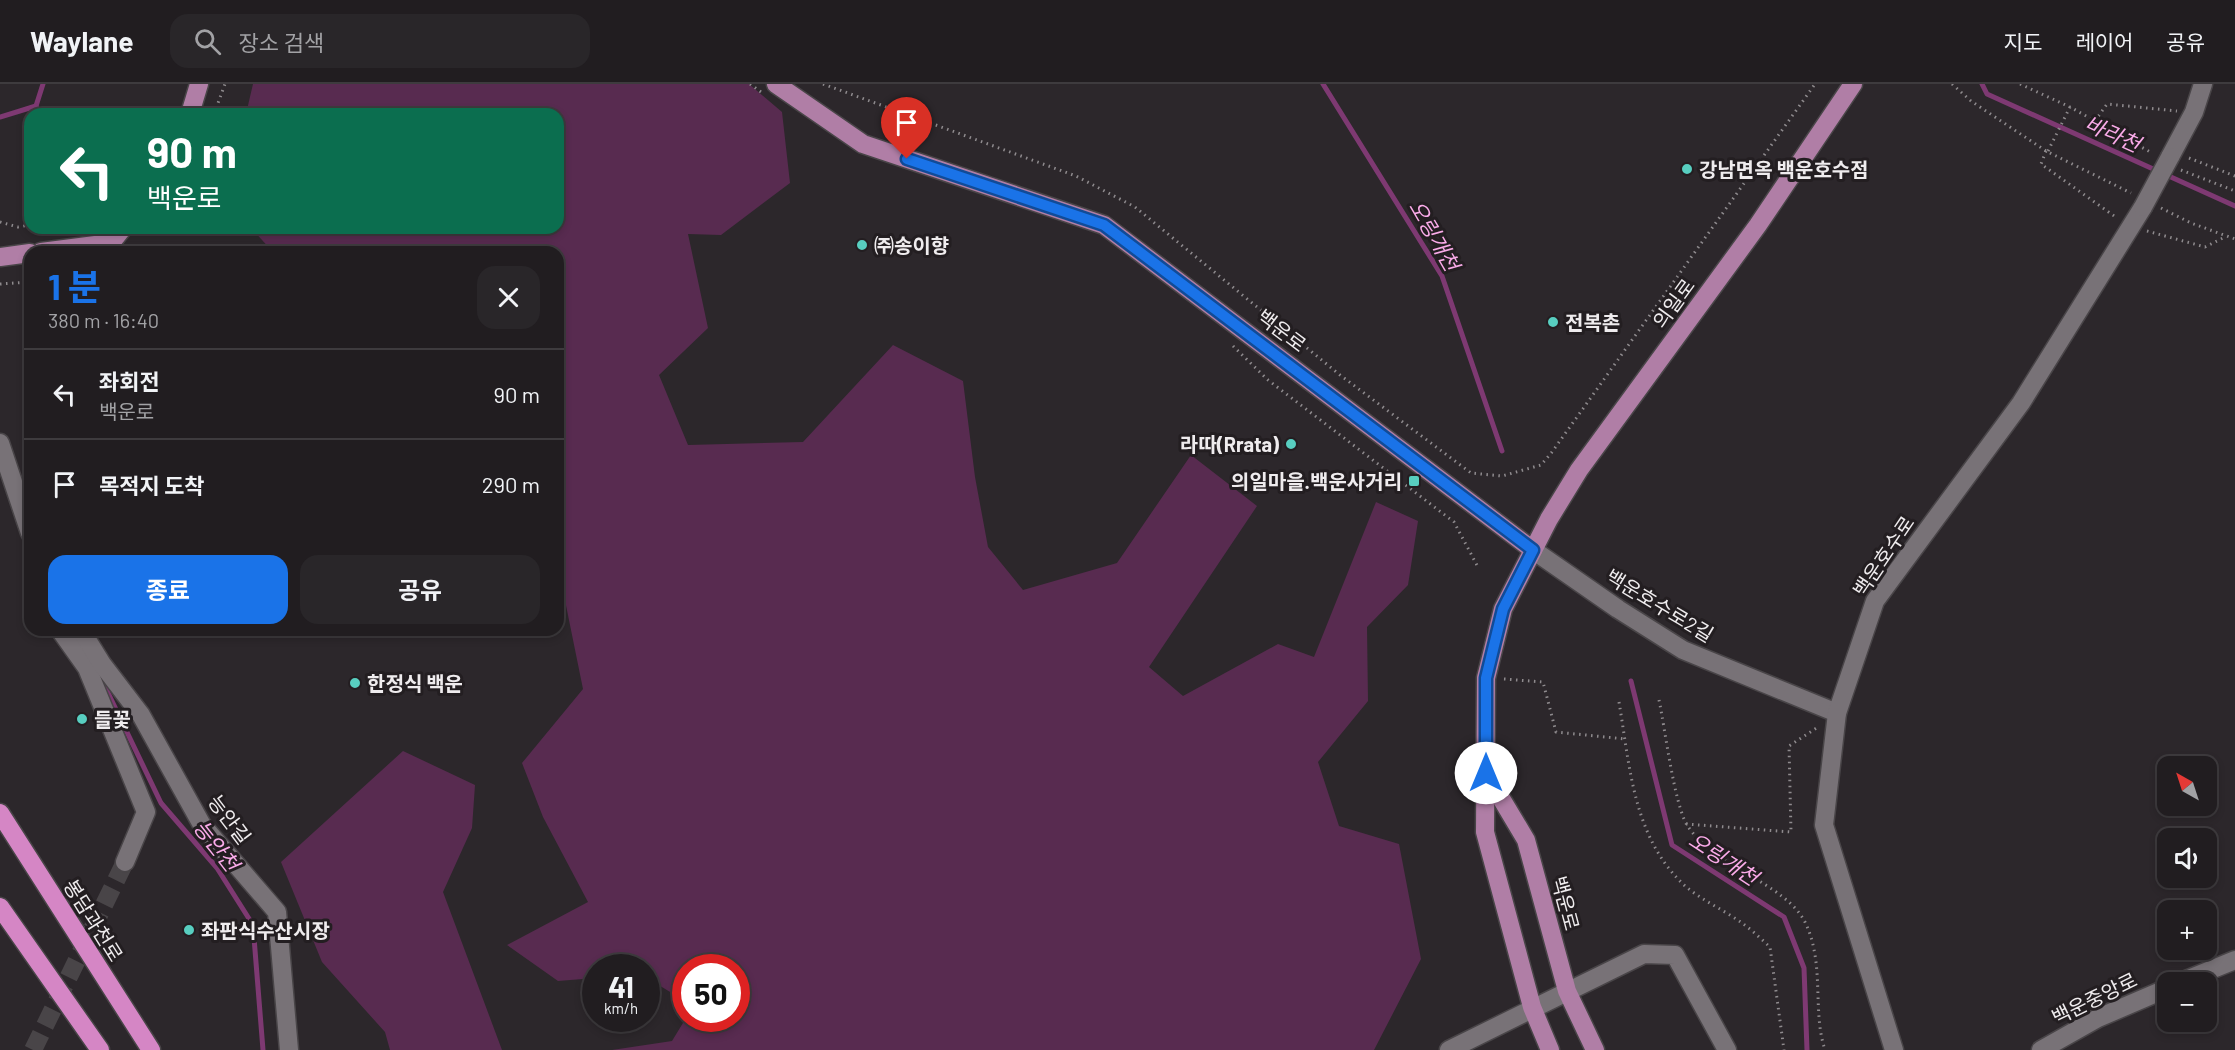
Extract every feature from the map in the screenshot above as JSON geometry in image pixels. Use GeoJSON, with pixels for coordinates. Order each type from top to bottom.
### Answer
{"type":"FeatureCollection","features":[{"type":"Feature","properties":{"kind":"highway","name":"봉담과천로"},"geometry":{"type":"LineString","coordinates":[[0,813],[151,1050]]}},
{"type":"Feature","properties":{"kind":"highway"},"geometry":{"type":"LineString","coordinates":[[0,907],[100,1050]]}},
{"type":"Feature","properties":{"kind":"main road"},"geometry":{"type":"LineString","coordinates":[[192,108],[198,84]]}},
{"type":"Feature","properties":{"kind":"main road","name":"의일로"},"geometry":{"type":"LineString","coordinates":[[1533,550],[1579,470],[1758,225],[1853,84]]}},
{"type":"Feature","properties":{"kind":"main road","name":"백운로"},"geometry":{"type":"LineString","coordinates":[[771,90],[863,144],[1104,225],[1533,550]]}},
{"type":"Feature","properties":{"kind":"main road"},"geometry":{"type":"LineString","coordinates":[[88,246],[111,243],[118,234]]}},
{"type":"Feature","properties":{"kind":"main road"},"geometry":{"type":"LineString","coordinates":[[0,257],[24,254]]}},
{"type":"Feature","properties":{"kind":"main road"},"geometry":{"type":"LineString","coordinates":[[1533,550],[1503,609],[1486,678],[1485,832],[1532,1007],[1550,1050]]}},
{"type":"Feature","properties":{"kind":"main road","name":"백운로"},"geometry":{"type":"LineString","coordinates":[[1486,773],[1526,840],[1566,991],[1595,1050]]}},
{"type":"Feature","properties":{"kind":"street"},"geometry":{"type":"LineString","coordinates":[[2168,157],[2194,112],[2203,84]]}},
{"type":"Feature","properties":{"kind":"street","name":"백운호수로"},"geometry":{"type":"LineString","coordinates":[[1894,1050],[1824,825],[1837,713],[1875,601],[2021,403],[2130,227],[2148,204],[2168,157]]}},
{"type":"Feature","properties":{"kind":"street"},"geometry":{"type":"LineString","coordinates":[[0,443],[24,515]]}},
{"type":"Feature","properties":{"kind":"street","name":"백운호수로2길"},"geometry":{"type":"LineString","coordinates":[[1533,550],[1618,609],[1683,650],[1837,713]]}},
{"type":"Feature","properties":{"kind":"street"},"geometry":{"type":"LineString","coordinates":[[64,636],[87,668],[146,812],[125,862]]}},
{"type":"Feature","properties":{"kind":"street","name":"능안길"},"geometry":{"type":"LineString","coordinates":[[85,636],[141,715],[202,825],[277,912],[289,1050]]}},
{"type":"Feature","properties":{"kind":"street"},"geometry":{"type":"LineString","coordinates":[[1449,1050],[1532,1007],[1644,954],[1675,955],[1727,1050]]}},
{"type":"Feature","properties":{"kind":"street"},"geometry":{"type":"LineString","coordinates":[[2206,972],[2235,960]]}},
{"type":"Feature","properties":{"kind":"street","name":"백운중앙로"},"geometry":{"type":"LineString","coordinates":[[2041,1050],[2098,1018],[2157,993]]}},
{"type":"Feature","properties":{"kind":"path"},"geometry":{"type":"LineString","coordinates":[[216,108],[225,84]]}},
{"type":"Feature","properties":{"kind":"path"},"geometry":{"type":"LineString","coordinates":[[750,84],[771,90]]}},
{"type":"Feature","properties":{"kind":"path"},"geometry":{"type":"LineString","coordinates":[[1541,465],[1815,84]]}},
{"type":"Feature","properties":{"kind":"path"},"geometry":{"type":"LineString","coordinates":[[2020,84],[2168,157],[2235,176]]}},
{"type":"Feature","properties":{"kind":"path"},"geometry":{"type":"LineString","coordinates":[[1956,85],[1971,101],[2047,151],[2148,204],[2225,237],[2235,239]]}},
{"type":"Feature","properties":{"kind":"path"},"geometry":{"type":"LineString","coordinates":[[2095,121],[2107,104],[2194,112]]}},
{"type":"Feature","properties":{"kind":"path"},"geometry":{"type":"LineString","coordinates":[[2070,107],[2041,164],[2130,227],[2205,247],[2225,237]]}},
{"type":"Feature","properties":{"kind":"path"},"geometry":{"type":"LineString","coordinates":[[2168,157],[2194,177],[2235,191]]}},
{"type":"Feature","properties":{"kind":"path"},"geometry":{"type":"LineString","coordinates":[[0,222],[24,226]]}},
{"type":"Feature","properties":{"kind":"path"},"geometry":{"type":"LineString","coordinates":[[0,284],[24,282]]}},
{"type":"Feature","properties":{"kind":"path"},"geometry":{"type":"LineString","coordinates":[[1226,340],[1268,380],[1454,522],[1479,569]]}},
{"type":"Feature","properties":{"kind":"path"},"geometry":{"type":"LineString","coordinates":[[1486,678],[1543,682],[1556,732],[1625,740]]}},
{"type":"Feature","properties":{"kind":"path"},"geometry":{"type":"LineString","coordinates":[[1659,700],[1676,789],[1686,824],[1706,848],[1787,901],[1805,922],[1816,953],[1825,1050]]}},
{"type":"Feature","properties":{"kind":"path"},"geometry":{"type":"LineString","coordinates":[[1619,702],[1636,801],[1648,838],[1659,857],[1685,886],[1744,924],[1770,947],[1784,1050]]}},
{"type":"Feature","properties":{"kind":"path"},"geometry":{"type":"LineString","coordinates":[[1686,824],[1791,832],[1789,746],[1837,713]]}},
{"type":"Feature","properties":{"kind":"shaded area"},"geometry":{"type":"Polygon","coordinates":[[[253,84],[749,84],[782,112],[790,183],[721,235],[688,234],[708,328],[659,375],[688,445],[803,442],[893,345],[963,381],[975,477],[988,547],[1023,590],[1117,563],[1191,455],[1257,506],[1149,667],[1183,696],[1278,644],[1314,657],[1376,502],[1418,521],[1408,585],[1367,627],[1368,701],[1318,762],[1339,826],[1399,844],[1421,959],[1374,1050],[612,1050],[672,1041],[677,1032],[750,1032],[750,954],[672,954],[672,993],[660,986],[660,954],[582,954],[582,979],[558,981],[507,945],[588,902],[543,817],[522,763],[583,689],[564,596],[564,246],[268,246],[256,234],[564,234],[564,108],[247,108],[253,84]]]}},
{"type":"Feature","properties":{"kind":"shaded area"},"geometry":{"type":"Polygon","coordinates":[[[403,751],[475,785],[472,828],[443,892],[502,1050],[390,1050],[385,1032],[322,962],[281,862],[403,751]]]}},
{"type":"Feature","properties":{"kind":"waterway","name":"능안천"},"geometry":{"type":"LineString","coordinates":[[37,108],[43,84]]}},
{"type":"Feature","properties":{"kind":"waterway","name":"오링개천"},"geometry":{"type":"LineString","coordinates":[[1323,84],[1442,276],[1502,451]]}},
{"type":"Feature","properties":{"kind":"waterway","name":"바라천"},"geometry":{"type":"LineString","coordinates":[[1982,84],[1987,94],[2235,206]]}},
{"type":"Feature","properties":{"kind":"waterway"},"geometry":{"type":"LineString","coordinates":[[29,108],[36,106]]}},
{"type":"Feature","properties":{"kind":"waterway"},"geometry":{"type":"LineString","coordinates":[[0,117],[24,110]]}},
{"type":"Feature","properties":{"kind":"waterway","name":"능안천"},"geometry":{"type":"LineString","coordinates":[[99,674],[161,803],[217,868],[253,925],[263,1050]]}},
{"type":"Feature","properties":{"kind":"waterway","name":"오링개천"},"geometry":{"type":"LineString","coordinates":[[1631,681],[1672,845],[1784,917],[1804,968],[1807,1050]]}},
{"type":"Feature","properties":{"kind":"tunnel"},"geometry":{"type":"LineString","coordinates":[[33,1050],[125,862]]}},
{"type":"Feature","properties":{"kind":"place","name":"강남면옥 백운호수점"},"geometry":{"type":"Point","coordinates":[1687,169]}},
{"type":"Feature","properties":{"kind":"place","name":"㈜송이향"},"geometry":{"type":"Point","coordinates":[862,245]}},
{"type":"Feature","properties":{"kind":"place","name":"전복촌"},"geometry":{"type":"Point","coordinates":[1553,322]}},
{"type":"Feature","properties":{"kind":"place","name":"라따(Rrata)"},"geometry":{"type":"Point","coordinates":[1291,444]}},
{"type":"Feature","properties":{"kind":"place","name":"의일마을.백운사거리"},"geometry":{"type":"Point","coordinates":[1414,481]}},
{"type":"Feature","properties":{"kind":"place","name":"한정식 백운"},"geometry":{"type":"Point","coordinates":[355,683]}},
{"type":"Feature","properties":{"kind":"place","name":"들꽃"},"geometry":{"type":"Point","coordinates":[82,719]}},
{"type":"Feature","properties":{"kind":"place","name":"좌판식수산시장"},"geometry":{"type":"Point","coordinates":[189,930]}},
{"type":"Feature","properties":{"kind":"route"},"geometry":{"type":"LineString","coordinates":[[907,159],[1104,225],[1349,408],[1533,550],[1503,609],[1486,678],[1486,773]]}}]}
